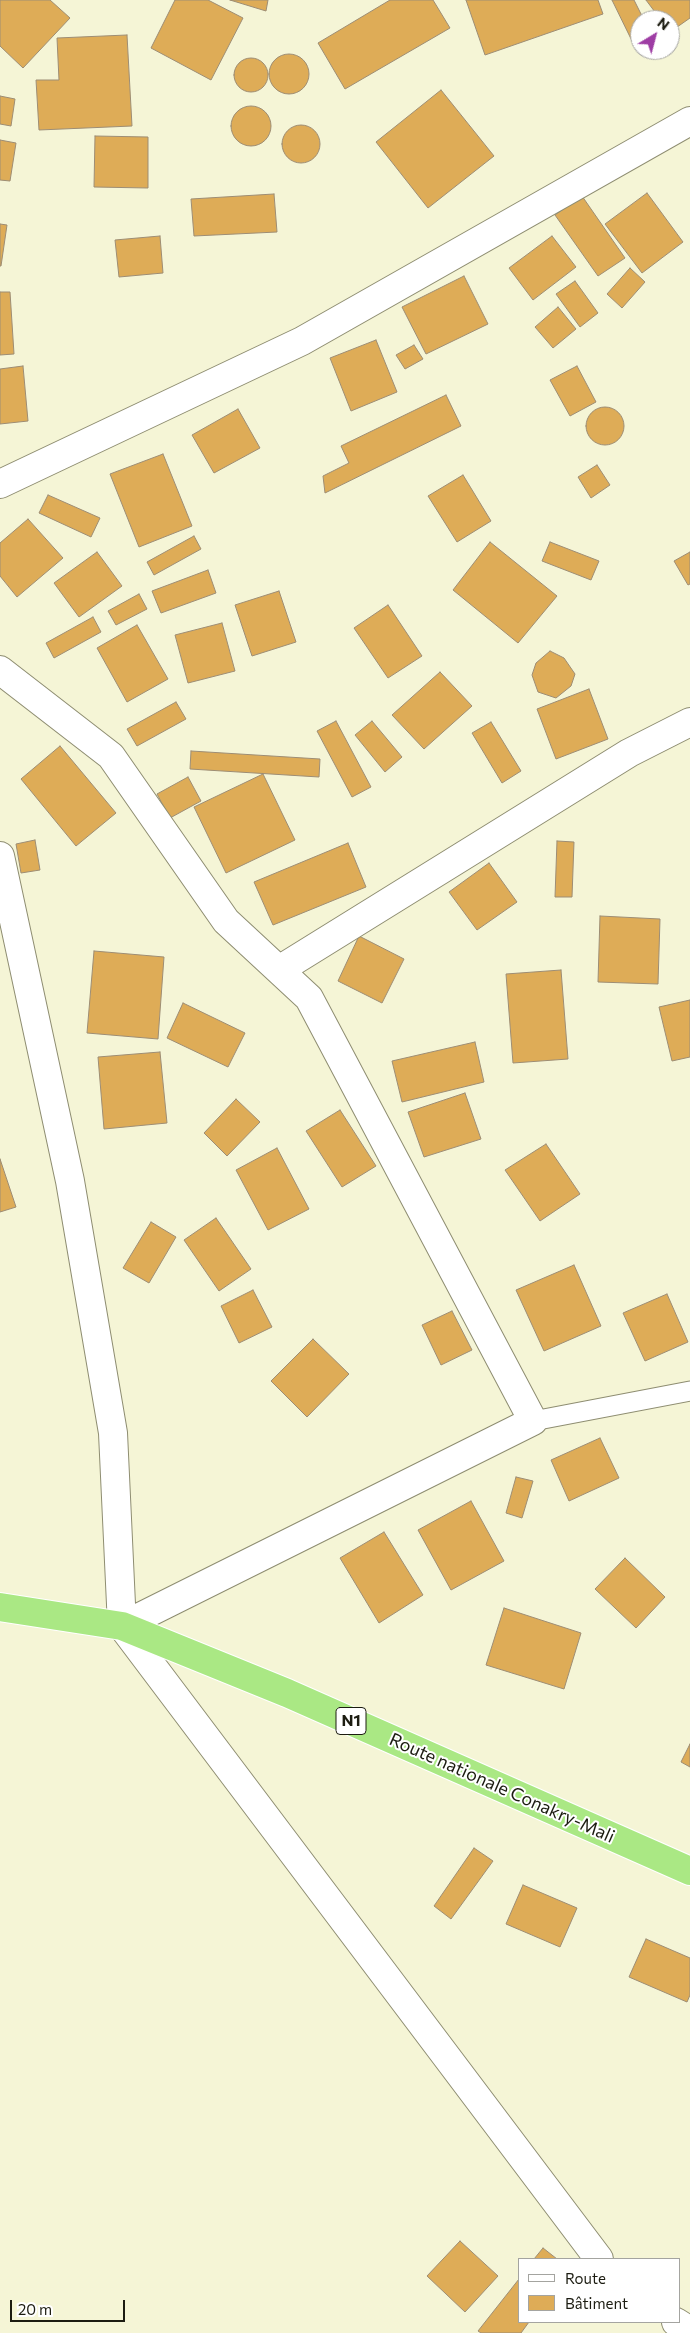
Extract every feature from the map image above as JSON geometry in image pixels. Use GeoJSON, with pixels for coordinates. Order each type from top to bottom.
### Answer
{"type":"FeatureCollection","features":[{"type":"Feature","properties":{"kind":"highway","name":"Route nationale Conakry-Mali"},"geometry":{"type":"LineString","coordinates":[[0,1607],[122,1626],[288,1693],[690,1871]]}},
{"type":"Feature","properties":{"kind":"street"},"geometry":{"type":"LineString","coordinates":[[0,484],[302,341],[690,121]]}},
{"type":"Feature","properties":{"kind":"street"},"geometry":{"type":"LineString","coordinates":[[0,670],[111,756],[226,921],[309,998],[533,1421],[122,1626]]}},
{"type":"Feature","properties":{"kind":"street"},"geometry":{"type":"LineString","coordinates":[[279,970],[629,753],[690,722]]}},
{"type":"Feature","properties":{"kind":"street"},"geometry":{"type":"LineString","coordinates":[[0,856],[70,1181],[113,1434],[122,1626],[598,2258]]}},
{"type":"Feature","properties":{"kind":"street"},"geometry":{"type":"LineString","coordinates":[[678,2323],[690,2331]]}},
{"type":"Feature","properties":{"kind":"lane"},"geometry":{"type":"LineString","coordinates":[[533,1421],[690,1391]]}},
{"type":"Feature","properties":{"kind":"building"},"geometry":{"type":"Polygon","coordinates":[[[0,0],[50,0],[70,18],[23,68],[0,46],[0,0]]]}},
{"type":"Feature","properties":{"kind":"building"},"geometry":{"type":"Polygon","coordinates":[[[175,0],[208,0],[243,18],[211,80],[151,48],[175,0]]]}},
{"type":"Feature","properties":{"kind":"building"},"geometry":{"type":"Polygon","coordinates":[[[230,0],[268,0],[266,11],[230,0]]]}},
{"type":"Feature","properties":{"kind":"building"},"geometry":{"type":"Polygon","coordinates":[[[390,0],[433,0],[450,28],[345,89],[318,43],[390,0]]]}},
{"type":"Feature","properties":{"kind":"building"},"geometry":{"type":"Polygon","coordinates":[[[466,0],[598,0],[603,14],[485,55],[466,0]]]}},
{"type":"Feature","properties":{"kind":"building"},"geometry":{"type":"Polygon","coordinates":[[[612,0],[634,0],[639,10],[630,10],[630,37],[612,0]]]}},
{"type":"Feature","properties":{"kind":"building"},"geometry":{"type":"Polygon","coordinates":[[[646,0],[690,0],[690,18],[680,25],[680,10],[654,10],[646,0]]]}},
{"type":"Feature","properties":{"kind":"building"},"geometry":{"type":"Polygon","coordinates":[[[127,35],[132,126],[39,130],[36,80],[59,80],[57,38],[127,35]]]}},
{"type":"Feature","properties":{"kind":"building"},"geometry":{"type":"Polygon","coordinates":[[[289,54],[303,60],[309,74],[303,88],[289,94],[275,88],[269,74],[275,60],[289,54]]]}},
{"type":"Feature","properties":{"kind":"building"},"geometry":{"type":"Polygon","coordinates":[[[251,58],[263,63],[268,75],[263,87],[251,92],[239,87],[234,75],[239,63],[251,58]]]}},
{"type":"Feature","properties":{"kind":"building"},"geometry":{"type":"Polygon","coordinates":[[[441,90],[494,156],[428,208],[376,142],[441,90]]]}},
{"type":"Feature","properties":{"kind":"building"},"geometry":{"type":"Polygon","coordinates":[[[0,96],[15,99],[11,126],[0,124],[0,96]]]}},
{"type":"Feature","properties":{"kind":"building"},"geometry":{"type":"Polygon","coordinates":[[[255,106],[262,109],[268,115],[271,126],[270,134],[262,143],[255,146],[247,146],[240,143],[232,134],[231,122],[234,115],[243,107],[255,106]]]}},
{"type":"Feature","properties":{"kind":"building"},"geometry":{"type":"Polygon","coordinates":[[[301,125],[308,126],[314,131],[319,137],[319,151],[314,157],[308,162],[301,163],[294,162],[288,157],[283,151],[282,144],[283,137],[288,131],[294,126],[301,125]]]}},
{"type":"Feature","properties":{"kind":"building"},"geometry":{"type":"Polygon","coordinates":[[[95,136],[148,137],[148,188],[94,187],[95,136]]]}},
{"type":"Feature","properties":{"kind":"building"},"geometry":{"type":"Polygon","coordinates":[[[0,140],[16,143],[10,181],[0,180],[0,140]]]}},
{"type":"Feature","properties":{"kind":"building"},"geometry":{"type":"Polygon","coordinates":[[[647,193],[683,242],[642,273],[605,224],[647,193]]]}},
{"type":"Feature","properties":{"kind":"building"},"geometry":{"type":"Polygon","coordinates":[[[274,194],[277,232],[194,236],[191,199],[274,194]]]}},
{"type":"Feature","properties":{"kind":"building"},"geometry":{"type":"Polygon","coordinates":[[[582,196],[625,258],[598,276],[555,215],[582,196]]]}},
{"type":"Feature","properties":{"kind":"building"},"geometry":{"type":"Polygon","coordinates":[[[0,224],[7,225],[1,266],[0,266],[0,224]]]}},
{"type":"Feature","properties":{"kind":"building"},"geometry":{"type":"Polygon","coordinates":[[[160,236],[163,273],[119,277],[115,240],[160,236]]]}},
{"type":"Feature","properties":{"kind":"building"},"geometry":{"type":"Polygon","coordinates":[[[552,236],[576,267],[533,300],[509,268],[552,236]]]}},
{"type":"Feature","properties":{"kind":"building"},"geometry":{"type":"Polygon","coordinates":[[[630,268],[645,282],[622,308],[607,294],[630,268]]]}},
{"type":"Feature","properties":{"kind":"building"},"geometry":{"type":"Polygon","coordinates":[[[464,276],[488,324],[426,354],[402,307],[464,276]]]}},
{"type":"Feature","properties":{"kind":"building"},"geometry":{"type":"Polygon","coordinates":[[[575,281],[598,313],[580,327],[556,294],[575,281]]]}},
{"type":"Feature","properties":{"kind":"building"},"geometry":{"type":"Polygon","coordinates":[[[0,292],[10,292],[14,354],[0,355],[0,292]]]}},
{"type":"Feature","properties":{"kind":"building"},"geometry":{"type":"Polygon","coordinates":[[[558,307],[576,329],[553,348],[535,327],[558,307]]]}},
{"type":"Feature","properties":{"kind":"building"},"geometry":{"type":"Polygon","coordinates":[[[376,340],[397,392],[351,411],[330,358],[376,340]]]}},
{"type":"Feature","properties":{"kind":"building"},"geometry":{"type":"Polygon","coordinates":[[[414,345],[423,359],[405,369],[396,355],[414,345]]]}},
{"type":"Feature","properties":{"kind":"building"},"geometry":{"type":"Polygon","coordinates":[[[23,366],[28,421],[0,424],[0,369],[23,366]]]}},
{"type":"Feature","properties":{"kind":"building"},"geometry":{"type":"Polygon","coordinates":[[[577,366],[596,402],[570,416],[550,380],[577,366]]]}},
{"type":"Feature","properties":{"kind":"building"},"geometry":{"type":"Polygon","coordinates":[[[446,395],[461,426],[325,493],[323,476],[349,463],[341,446],[446,395]]]}},
{"type":"Feature","properties":{"kind":"building"},"geometry":{"type":"Polygon","coordinates":[[[605,407],[618,413],[624,426],[618,439],[605,445],[592,439],[586,426],[592,413],[605,407]]]}},
{"type":"Feature","properties":{"kind":"building"},"geometry":{"type":"Polygon","coordinates":[[[238,409],[260,448],[214,473],[192,435],[238,409]]]}},
{"type":"Feature","properties":{"kind":"building"},"geometry":{"type":"Polygon","coordinates":[[[163,454],[192,526],[139,547],[110,474],[163,454]]]}},
{"type":"Feature","properties":{"kind":"building"},"geometry":{"type":"Polygon","coordinates":[[[597,465],[610,485],[591,498],[578,477],[597,465]]]}},
{"type":"Feature","properties":{"kind":"building"},"geometry":{"type":"Polygon","coordinates":[[[463,475],[491,521],[457,542],[428,496],[463,475]]]}},
{"type":"Feature","properties":{"kind":"building"},"geometry":{"type":"Polygon","coordinates":[[[48,495],[100,518],[91,537],[39,513],[48,495]]]}},
{"type":"Feature","properties":{"kind":"building"},"geometry":{"type":"Polygon","coordinates":[[[28,519],[63,558],[17,597],[0,576],[0,543],[28,519]]]}},
{"type":"Feature","properties":{"kind":"building"},"geometry":{"type":"Polygon","coordinates":[[[194,536],[201,549],[154,575],[147,562],[194,536]]]}},
{"type":"Feature","properties":{"kind":"building"},"geometry":{"type":"Polygon","coordinates":[[[490,542],[557,596],[518,643],[453,590],[490,542]]]}},
{"type":"Feature","properties":{"kind":"building"},"geometry":{"type":"Polygon","coordinates":[[[550,542],[599,561],[591,580],[542,561],[550,542]]]}},
{"type":"Feature","properties":{"kind":"building"},"geometry":{"type":"Polygon","coordinates":[[[97,552],[122,586],[79,617],[54,583],[97,552]]]}},
{"type":"Feature","properties":{"kind":"building"},"geometry":{"type":"Polygon","coordinates":[[[690,552],[690,584],[688,585],[674,561],[690,552]]]}},
{"type":"Feature","properties":{"kind":"building"},"geometry":{"type":"Polygon","coordinates":[[[208,570],[216,593],[161,613],[152,591],[208,570]]]}},
{"type":"Feature","properties":{"kind":"building"},"geometry":{"type":"Polygon","coordinates":[[[279,591],[296,642],[252,656],[235,605],[279,591]]]}},
{"type":"Feature","properties":{"kind":"building"},"geometry":{"type":"Polygon","coordinates":[[[139,594],[147,609],[116,625],[108,611],[139,594]]]}},
{"type":"Feature","properties":{"kind":"building"},"geometry":{"type":"Polygon","coordinates":[[[388,605],[422,656],[388,678],[354,628],[388,605]]]}},
{"type":"Feature","properties":{"kind":"building"},"geometry":{"type":"Polygon","coordinates":[[[93,617],[101,632],[54,658],[46,643],[93,617]]]}},
{"type":"Feature","properties":{"kind":"building"},"geometry":{"type":"Polygon","coordinates":[[[222,623],[235,671],[188,683],[175,635],[222,623]]]}},
{"type":"Feature","properties":{"kind":"building"},"geometry":{"type":"Polygon","coordinates":[[[137,625],[168,679],[127,702],[97,648],[137,625]]]}},
{"type":"Feature","properties":{"kind":"building"},"geometry":{"type":"Polygon","coordinates":[[[550,651],[564,658],[575,674],[571,686],[556,698],[538,692],[532,675],[536,663],[550,651]]]}},
{"type":"Feature","properties":{"kind":"building"},"geometry":{"type":"Polygon","coordinates":[[[440,672],[472,706],[424,749],[392,715],[440,672]]]}},
{"type":"Feature","properties":{"kind":"building"},"geometry":{"type":"Polygon","coordinates":[[[589,689],[608,739],[556,759],[537,709],[589,689]]]}},
{"type":"Feature","properties":{"kind":"building"},"geometry":{"type":"Polygon","coordinates":[[[176,702],[186,719],[137,746],[127,729],[176,702]]]}},
{"type":"Feature","properties":{"kind":"building"},"geometry":{"type":"Polygon","coordinates":[[[336,721],[371,787],[352,797],[317,731],[336,721]]]}},
{"type":"Feature","properties":{"kind":"building"},"geometry":{"type":"Polygon","coordinates":[[[372,721],[402,757],[385,772],[355,735],[372,721]]]}},
{"type":"Feature","properties":{"kind":"building"},"geometry":{"type":"Polygon","coordinates":[[[491,722],[521,771],[502,783],[472,733],[491,722]]]}},
{"type":"Feature","properties":{"kind":"building"},"geometry":{"type":"Polygon","coordinates":[[[60,746],[116,813],[76,846],[21,779],[60,746]]]}},
{"type":"Feature","properties":{"kind":"building"},"geometry":{"type":"Polygon","coordinates":[[[191,751],[320,759],[319,777],[190,769],[191,751]]]}},
{"type":"Feature","properties":{"kind":"building"},"geometry":{"type":"Polygon","coordinates":[[[263,774],[295,840],[226,873],[194,807],[263,774]]]}},
{"type":"Feature","properties":{"kind":"building"},"geometry":{"type":"Polygon","coordinates":[[[188,777],[201,801],[170,818],[157,794],[188,777]]]}},
{"type":"Feature","properties":{"kind":"building"},"geometry":{"type":"Polygon","coordinates":[[[35,840],[40,870],[21,873],[16,844],[35,840]]]}},
{"type":"Feature","properties":{"kind":"building"},"geometry":{"type":"Polygon","coordinates":[[[557,841],[574,842],[572,897],[555,897],[557,841]]]}},
{"type":"Feature","properties":{"kind":"building"},"geometry":{"type":"Polygon","coordinates":[[[348,843],[366,887],[273,925],[254,882],[348,843]]]}},
{"type":"Feature","properties":{"kind":"building"},"geometry":{"type":"Polygon","coordinates":[[[489,863],[517,902],[477,930],[449,892],[489,863]]]}},
{"type":"Feature","properties":{"kind":"building"},"geometry":{"type":"Polygon","coordinates":[[[600,916],[660,919],[658,984],[598,982],[600,916]]]}},
{"type":"Feature","properties":{"kind":"building"},"geometry":{"type":"Polygon","coordinates":[[[359,936],[404,959],[382,1003],[338,981],[359,936]]]}},
{"type":"Feature","properties":{"kind":"building"},"geometry":{"type":"Polygon","coordinates":[[[94,951],[164,957],[158,1039],[87,1033],[94,951]]]}},
{"type":"Feature","properties":{"kind":"building"},"geometry":{"type":"Polygon","coordinates":[[[561,970],[568,1059],[513,1063],[506,974],[561,970]]]}},
{"type":"Feature","properties":{"kind":"building"},"geometry":{"type":"Polygon","coordinates":[[[690,1000],[690,1057],[672,1061],[659,1007],[690,1000]]]}},
{"type":"Feature","properties":{"kind":"building"},"geometry":{"type":"Polygon","coordinates":[[[183,1003],[245,1033],[228,1067],[167,1038],[183,1003]]]}},
{"type":"Feature","properties":{"kind":"building"},"geometry":{"type":"Polygon","coordinates":[[[475,1042],[484,1082],[402,1102],[392,1061],[475,1042]]]}},
{"type":"Feature","properties":{"kind":"building"},"geometry":{"type":"Polygon","coordinates":[[[160,1052],[167,1123],[104,1129],[98,1057],[160,1052]]]}},
{"type":"Feature","properties":{"kind":"building"},"geometry":{"type":"Polygon","coordinates":[[[465,1093],[481,1139],[424,1157],[408,1112],[465,1093]]]}},
{"type":"Feature","properties":{"kind":"building"},"geometry":{"type":"Polygon","coordinates":[[[236,1099],[260,1122],[227,1156],[204,1133],[236,1099]]]}},
{"type":"Feature","properties":{"kind":"building"},"geometry":{"type":"Polygon","coordinates":[[[340,1110],[376,1166],[342,1187],[306,1131],[340,1110]]]}},
{"type":"Feature","properties":{"kind":"building"},"geometry":{"type":"Polygon","coordinates":[[[546,1144],[580,1194],[540,1221],[505,1170],[546,1144]]]}},
{"type":"Feature","properties":{"kind":"building"},"geometry":{"type":"Polygon","coordinates":[[[277,1148],[309,1209],[268,1230],[236,1170],[277,1148]]]}},
{"type":"Feature","properties":{"kind":"building"},"geometry":{"type":"Polygon","coordinates":[[[0,1159],[16,1207],[0,1212],[0,1159]]]}},
{"type":"Feature","properties":{"kind":"building"},"geometry":{"type":"Polygon","coordinates":[[[216,1218],[251,1269],[219,1291],[184,1240],[216,1218]]]}},
{"type":"Feature","properties":{"kind":"building"},"geometry":{"type":"Polygon","coordinates":[[[151,1222],[176,1237],[149,1283],[123,1268],[151,1222]]]}},
{"type":"Feature","properties":{"kind":"building"},"geometry":{"type":"Polygon","coordinates":[[[574,1265],[601,1326],[544,1351],[516,1290],[574,1265]]]}},
{"type":"Feature","properties":{"kind":"building"},"geometry":{"type":"Polygon","coordinates":[[[253,1290],[272,1327],[239,1343],[221,1306],[253,1290]]]}},
{"type":"Feature","properties":{"kind":"building"},"geometry":{"type":"Polygon","coordinates":[[[667,1294],[688,1342],[645,1361],[623,1313],[667,1294]]]}},
{"type":"Feature","properties":{"kind":"building"},"geometry":{"type":"Polygon","coordinates":[[[452,1311],[472,1350],[441,1365],[422,1325],[452,1311]]]}},
{"type":"Feature","properties":{"kind":"building"},"geometry":{"type":"Polygon","coordinates":[[[313,1339],[349,1374],[307,1417],[271,1381],[313,1339]]]}},
{"type":"Feature","properties":{"kind":"building"},"geometry":{"type":"Polygon","coordinates":[[[600,1438],[619,1478],[569,1501],[551,1460],[600,1438]]]}},
{"type":"Feature","properties":{"kind":"building"},"geometry":{"type":"Polygon","coordinates":[[[516,1477],[533,1481],[522,1518],[506,1513],[516,1477]]]}},
{"type":"Feature","properties":{"kind":"building"},"geometry":{"type":"Polygon","coordinates":[[[471,1501],[504,1561],[451,1590],[418,1530],[471,1501]]]}},
{"type":"Feature","properties":{"kind":"building"},"geometry":{"type":"Polygon","coordinates":[[[384,1532],[423,1595],[379,1623],[340,1558],[384,1532]]]}},
{"type":"Feature","properties":{"kind":"building"},"geometry":{"type":"Polygon","coordinates":[[[625,1558],[665,1597],[636,1628],[595,1589],[625,1558]]]}},
{"type":"Feature","properties":{"kind":"building"},"geometry":{"type":"Polygon","coordinates":[[[504,1608],[581,1633],[564,1689],[486,1665],[504,1608]]]}},
{"type":"Feature","properties":{"kind":"building"},"geometry":{"type":"Polygon","coordinates":[[[690,1744],[690,1767],[681,1762],[690,1744]]]}},
{"type":"Feature","properties":{"kind":"building"},"geometry":{"type":"Polygon","coordinates":[[[474,1848],[493,1861],[451,1919],[434,1906],[474,1848]]]}},
{"type":"Feature","properties":{"kind":"building"},"geometry":{"type":"Polygon","coordinates":[[[523,1885],[577,1908],[560,1947],[506,1924],[523,1885]]]}},
{"type":"Feature","properties":{"kind":"building"},"geometry":{"type":"Polygon","coordinates":[[[646,1939],[690,1958],[690,1995],[687,2002],[629,1977],[646,1939]]]}},
{"type":"Feature","properties":{"kind":"building"},"geometry":{"type":"Polygon","coordinates":[[[460,2241],[498,2276],[465,2312],[427,2276],[460,2241]]]}},
{"type":"Feature","properties":{"kind":"building"},"geometry":{"type":"Polygon","coordinates":[[[543,2248],[556,2258],[535,2258],[543,2248]]]}},
{"type":"Feature","properties":{"kind":"building"},"geometry":{"type":"Polygon","coordinates":[[[518,2280],[518,2323],[528,2323],[521,2333],[481,2333],[478,2331],[518,2280]]]}}]}
